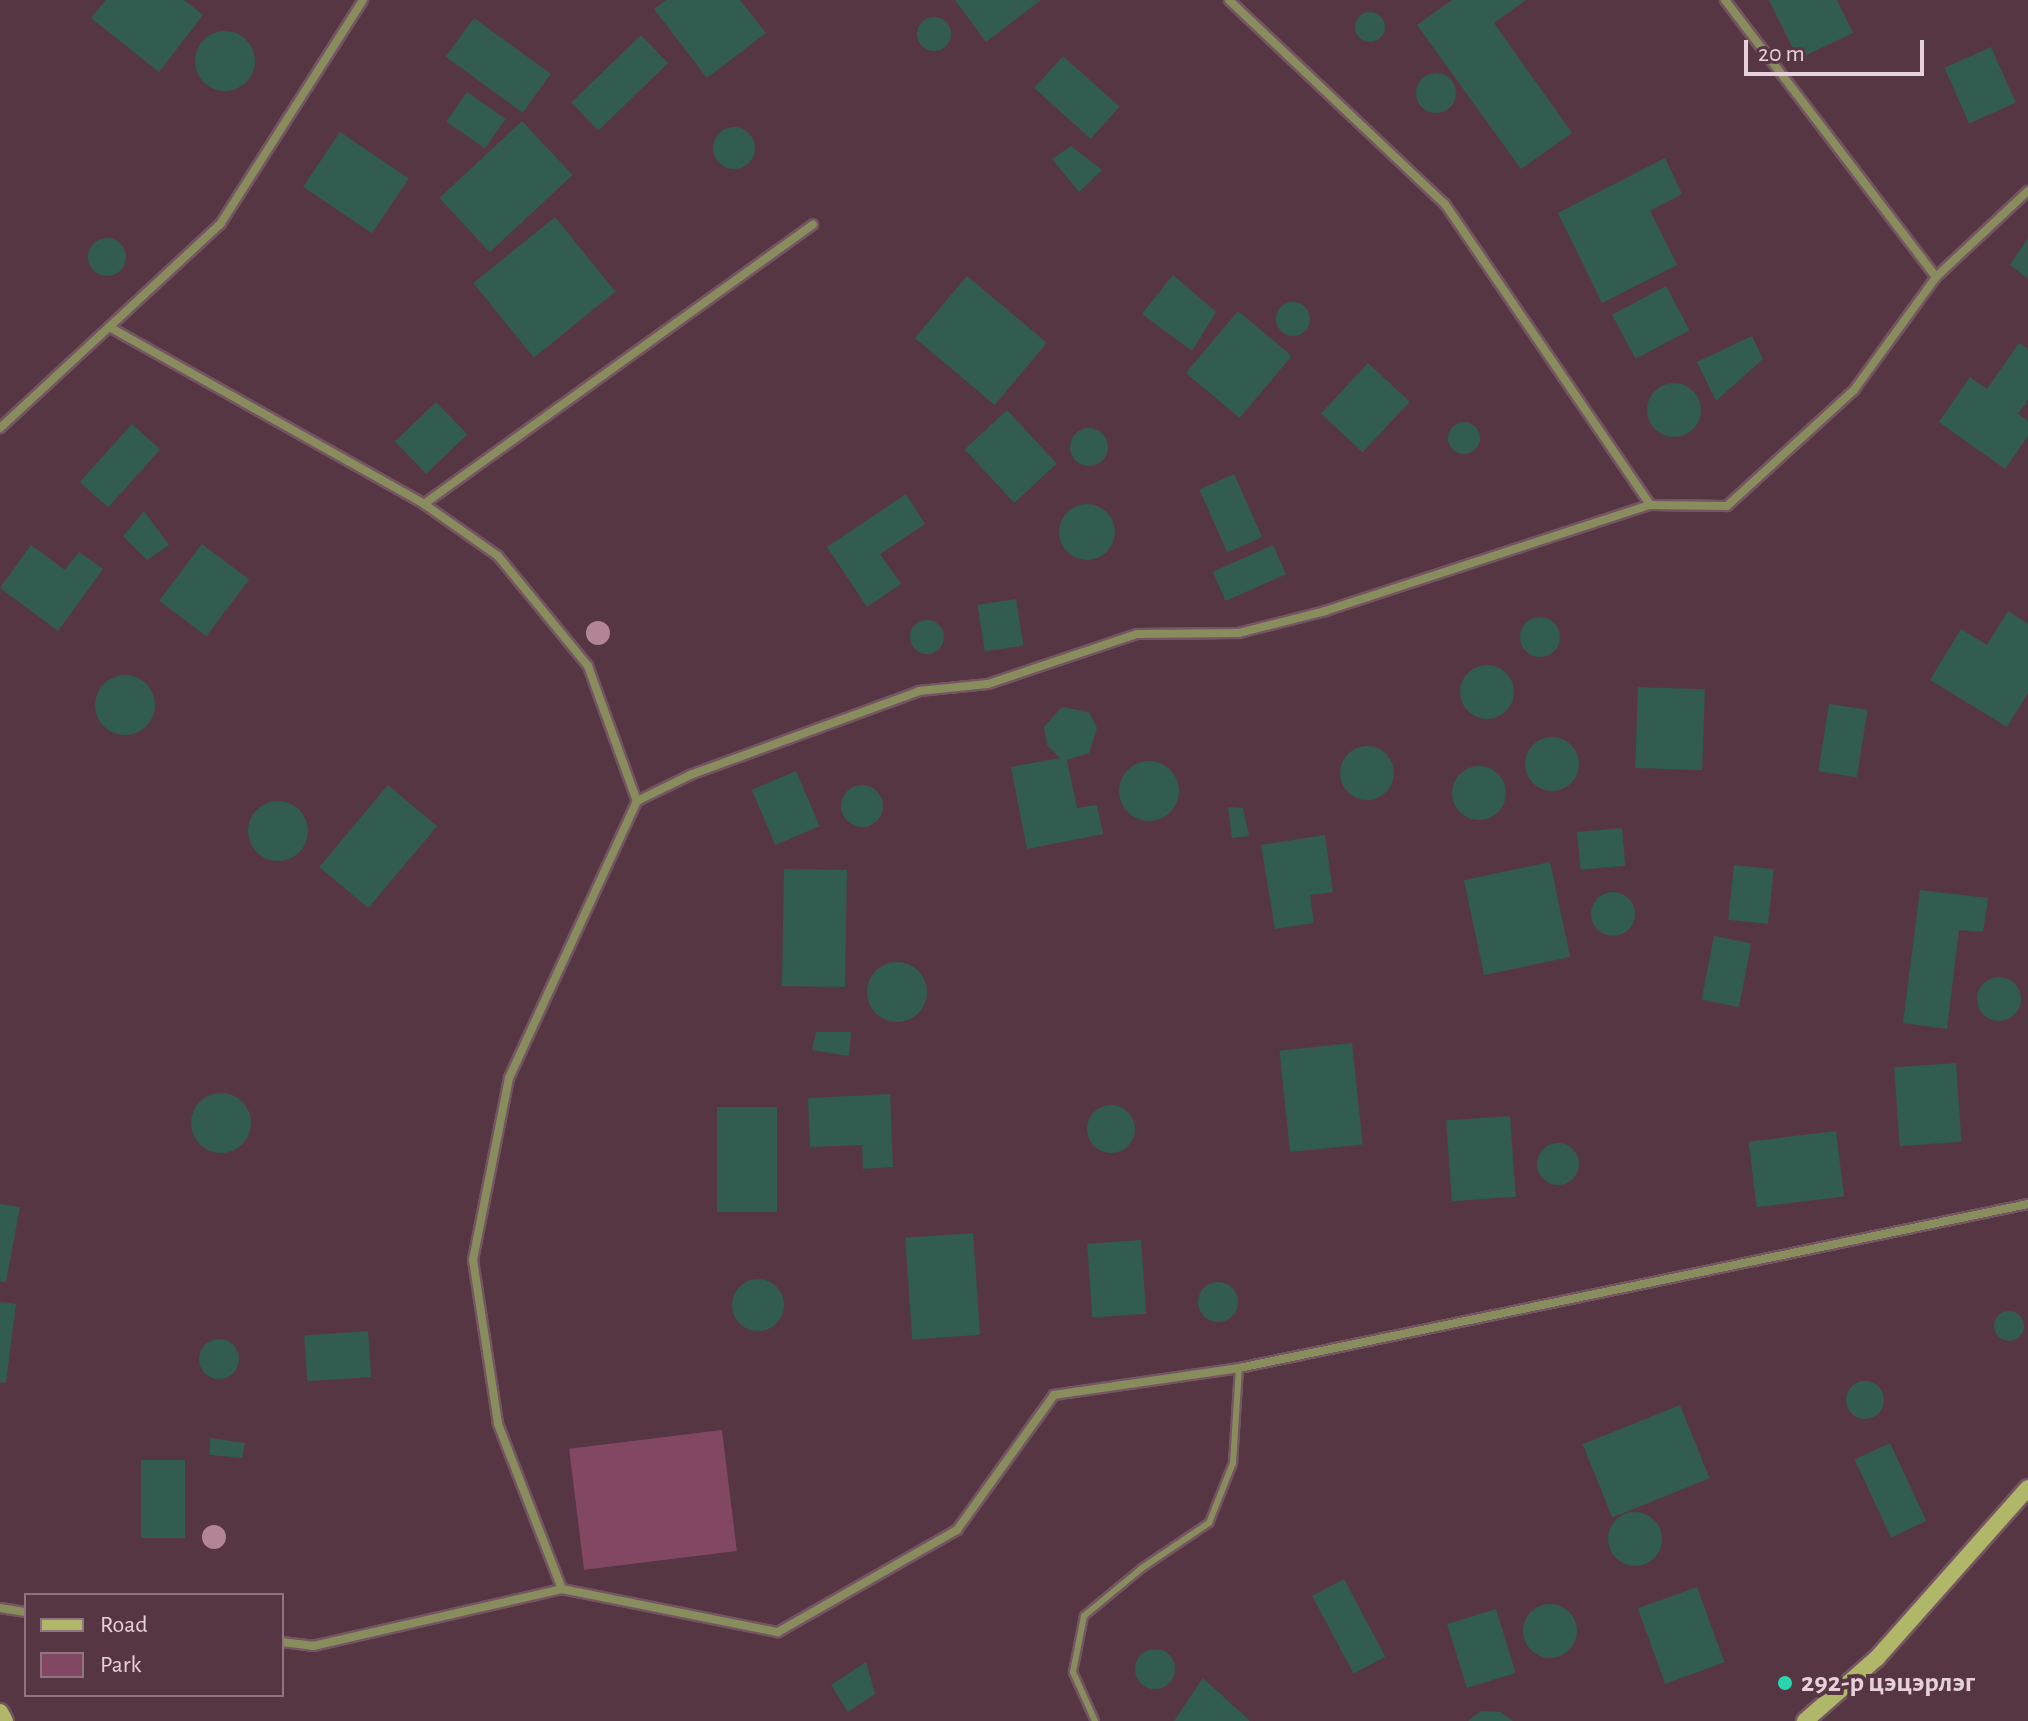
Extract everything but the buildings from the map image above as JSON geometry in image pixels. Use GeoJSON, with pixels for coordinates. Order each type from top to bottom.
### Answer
{"type":"FeatureCollection","features":[{"type":"Feature","properties":{"kind":"street"},"geometry":{"type":"LineString","coordinates":[[0,428],[221,223],[363,0]]}},
{"type":"Feature","properties":{"kind":"street"},"geometry":{"type":"LineString","coordinates":[[1229,0],[1445,204],[1650,505]]}},
{"type":"Feature","properties":{"kind":"street"},"geometry":{"type":"LineString","coordinates":[[1725,0],[1936,277]]}},
{"type":"Feature","properties":{"kind":"street"},"geometry":{"type":"LineString","coordinates":[[562,1589],[498,1424],[473,1260],[509,1078],[637,801],[690,775],[919,691],[988,684],[1137,634],[1239,633],[1325,611],[1650,505],[1727,506],[1854,390],[1936,277],[2028,191]]}},
{"type":"Feature","properties":{"kind":"street"},"geometry":{"type":"LineString","coordinates":[[424,504],[813,224]]}},
{"type":"Feature","properties":{"kind":"street"},"geometry":{"type":"LineString","coordinates":[[111,328],[424,504],[498,556],[588,666],[637,801]]}},
{"type":"Feature","properties":{"kind":"street"},"geometry":{"type":"LineString","coordinates":[[284,1642],[313,1646],[562,1589],[778,1632],[957,1530],[1054,1395],[1239,1368],[2028,1204]]}},
{"type":"Feature","properties":{"kind":"street"},"geometry":{"type":"LineString","coordinates":[[1805,1721],[1877,1658],[2028,1488]]}},
{"type":"Feature","properties":{"kind":"street"},"geometry":{"type":"LineString","coordinates":[[0,1608],[24,1612]]}},
{"type":"Feature","properties":{"kind":"street"},"geometry":{"type":"LineString","coordinates":[[0,1712],[5,1721]]}},
{"type":"Feature","properties":{"kind":"lane"},"geometry":{"type":"LineString","coordinates":[[1095,1721],[1073,1672],[1084,1616],[1142,1568],[1209,1523],[1233,1463],[1239,1368]]}},
{"type":"Feature","properties":{"kind":"green space"},"geometry":{"type":"Polygon","coordinates":[[[722,1430],[737,1551],[584,1570],[569,1449],[722,1430]]]}},
{"type":"Feature","properties":{"kind":"place","name":"292-р цэцэрлэг"},"geometry":{"type":"Point","coordinates":[1785,1683]}}]}
